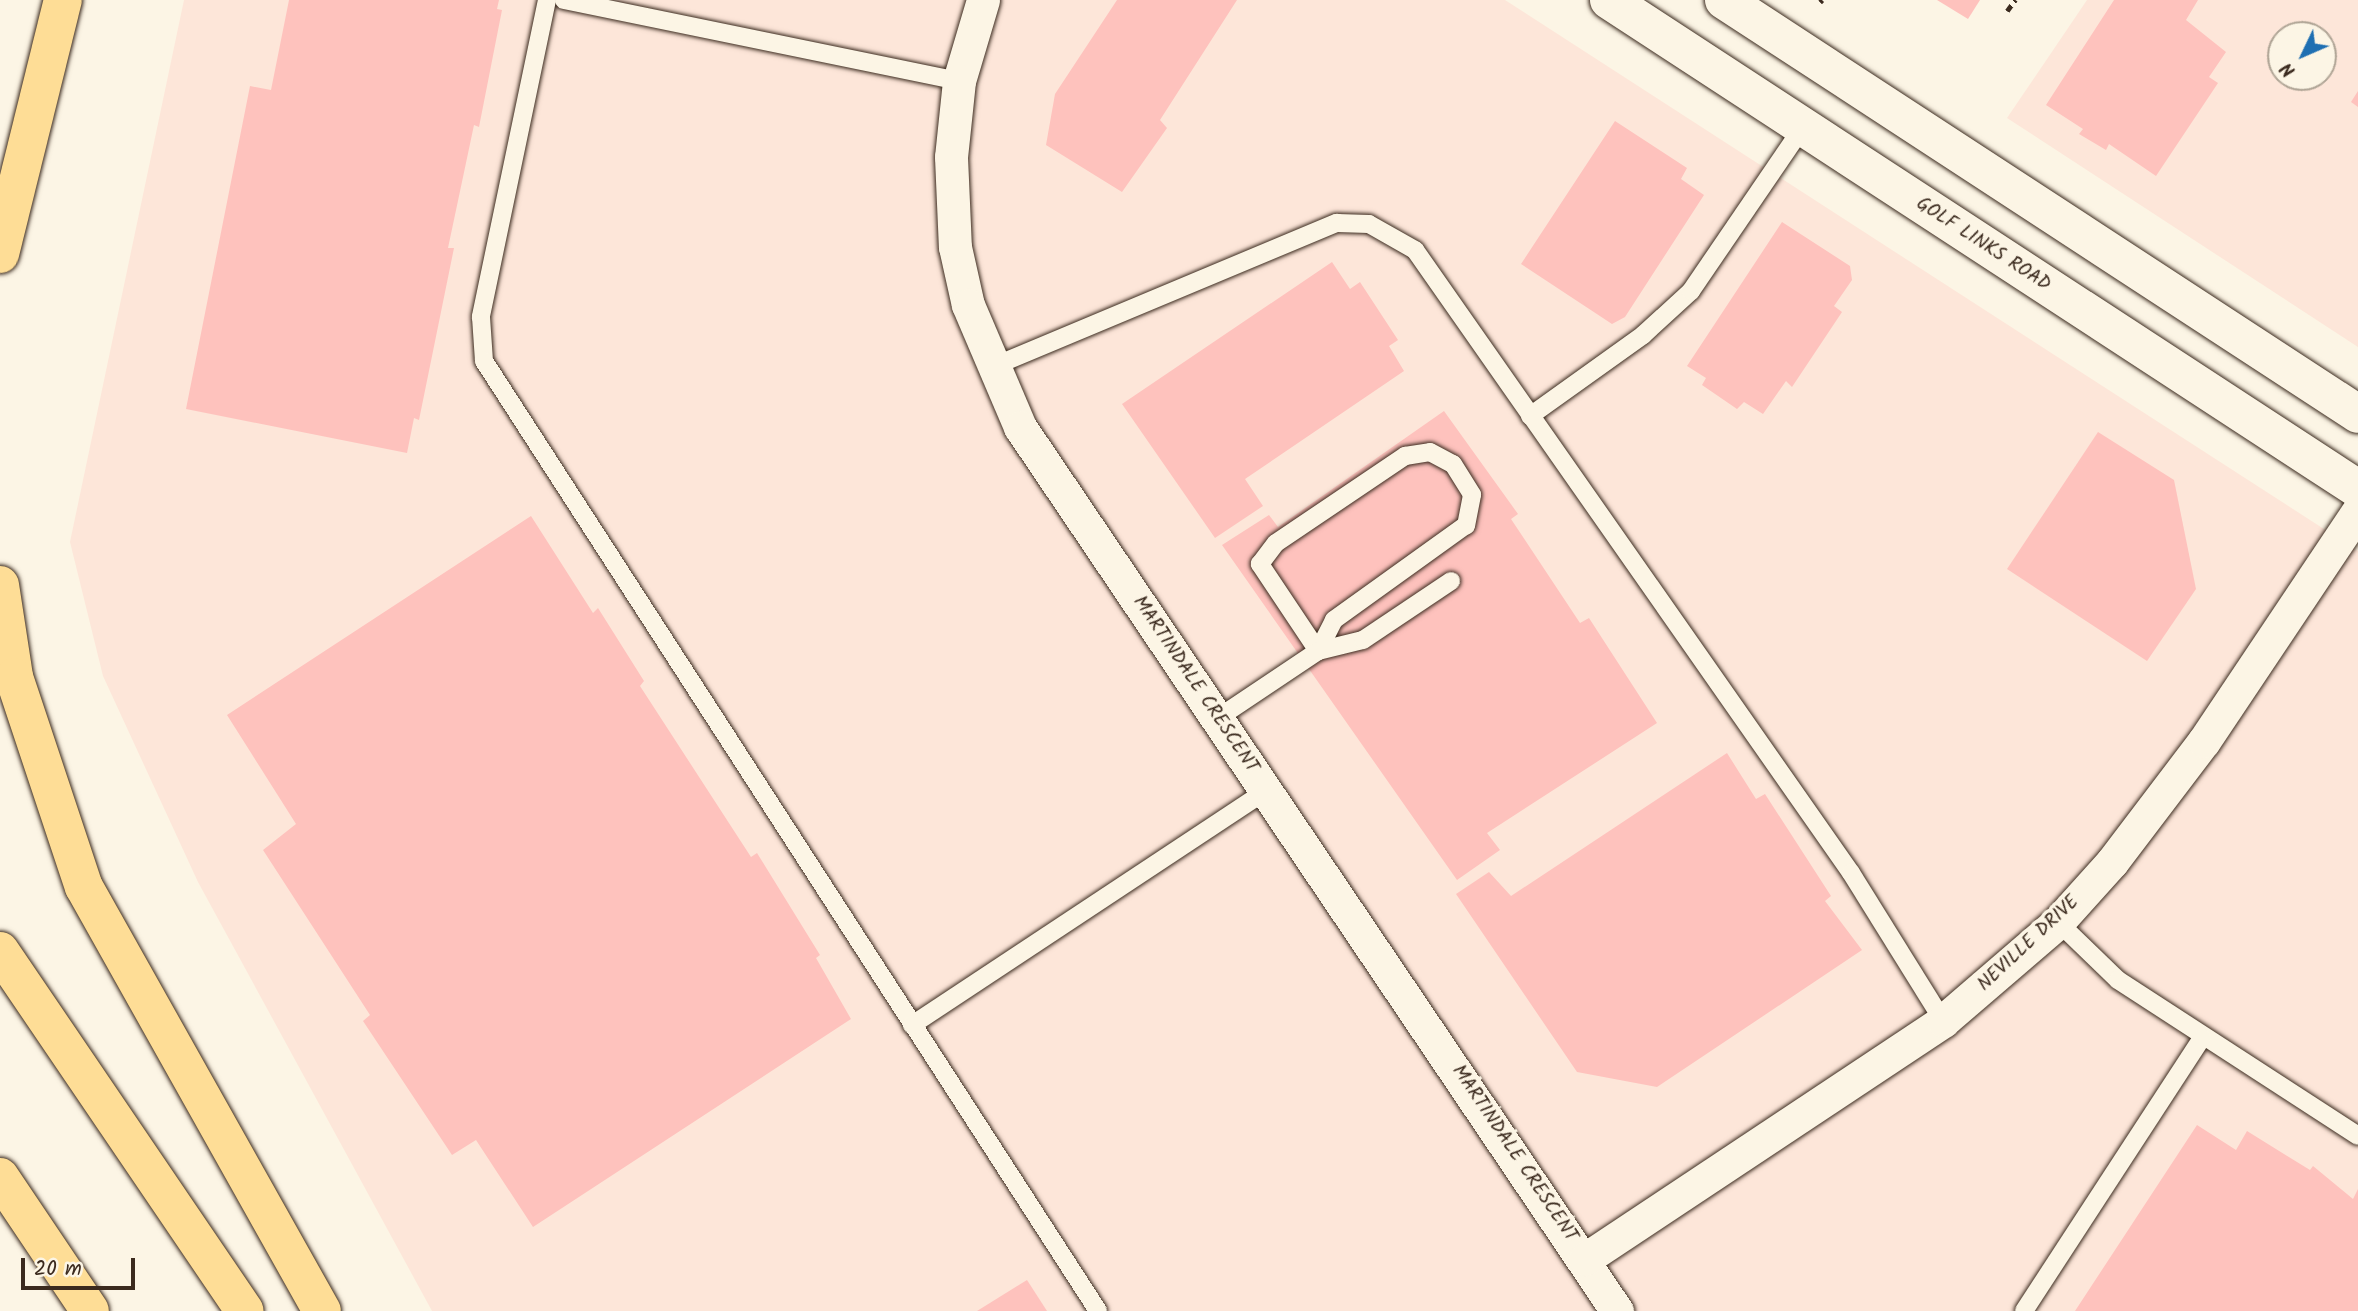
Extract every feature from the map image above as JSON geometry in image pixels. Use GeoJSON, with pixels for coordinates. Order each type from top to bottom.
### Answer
{"type":"FeatureCollection","features":[{"type":"Feature","properties":{"kind":"highway"},"geometry":{"type":"LineString","coordinates":[[0,254],[63,0]]}},
{"type":"Feature","properties":{"kind":"highway"},"geometry":{"type":"LineString","coordinates":[[0,585],[14,677],[84,887],[278,1239],[322,1311]]}},
{"type":"Feature","properties":{"kind":"highway"},"geometry":{"type":"LineString","coordinates":[[0,950],[245,1311]]}},
{"type":"Feature","properties":{"kind":"highway"},"geometry":{"type":"LineString","coordinates":[[0,1177],[11,1201],[90,1311]]}},
{"type":"Feature","properties":{"kind":"main road","name":"GOLF LINKS ROAD"},"geometry":{"type":"LineString","coordinates":[[1609,0],[2358,489]]}},
{"type":"Feature","properties":{"kind":"main road"},"geometry":{"type":"LineString","coordinates":[[1724,0],[2358,414]]}},
{"type":"Feature","properties":{"kind":"street","name":"MARTINDALE CRESCENT"},"geometry":{"type":"LineString","coordinates":[[984,0],[959,81],[951,157],[955,247],[968,304],[992,367],[1020,427],[1617,1311]]}},
{"type":"Feature","properties":{"kind":"street","name":"NEVILLE DRIVE"},"geometry":{"type":"LineString","coordinates":[[1584,1259],[1943,1021],[2059,922],[2112,862],[2204,741],[2358,511]]}},
{"type":"Feature","properties":{"kind":"lane"},"geometry":{"type":"LineString","coordinates":[[547,0],[481,317],[484,361],[1098,1311]]}},
{"type":"Feature","properties":{"kind":"lane"},"geometry":{"type":"LineString","coordinates":[[564,0],[959,81]]}},
{"type":"Feature","properties":{"kind":"lane"},"geometry":{"type":"LineString","coordinates":[[1530,416],[1643,335],[1691,290],[1803,127]]}},
{"type":"Feature","properties":{"kind":"lane"},"geometry":{"type":"LineString","coordinates":[[992,367],[1337,223],[1369,224],[1415,250],[1851,873],[1943,1021]]}},
{"type":"Feature","properties":{"kind":"lane"},"geometry":{"type":"LineString","coordinates":[[1430,452],[1452,464],[1472,495],[1466,525],[1334,620],[1318,651],[1260,565],[1276,543],[1405,456],[1430,452]]}},
{"type":"Feature","properties":{"kind":"lane"},"geometry":{"type":"LineString","coordinates":[[1218,718],[1318,651],[1363,640],[1451,581]]}},
{"type":"Feature","properties":{"kind":"lane"},"geometry":{"type":"LineString","coordinates":[[912,1025],[1267,790]]}},
{"type":"Feature","properties":{"kind":"lane"},"geometry":{"type":"LineString","coordinates":[[2059,922],[2118,980],[2202,1038],[2358,1136]]}},
{"type":"Feature","properties":{"kind":"lane"},"geometry":{"type":"LineString","coordinates":[[2024,1311],[2202,1038]]}},
{"type":"Feature","properties":{"kind":"path"},"geometry":{"type":"LineString","coordinates":[[2007,12],[2015,0]]}},
{"type":"Feature","properties":{"kind":"shaded area"},"geometry":{"type":"Polygon","coordinates":[[[184,0],[1505,0],[2358,551],[2358,1311],[432,1311],[198,882],[103,676],[70,542],[184,0]]]}},
{"type":"Feature","properties":{"kind":"shaded area"},"geometry":{"type":"Polygon","coordinates":[[[2087,0],[2358,0],[2358,347],[2007,118],[2087,0]]]}},
{"type":"Feature","properties":{"kind":"building"},"geometry":{"type":"Polygon","coordinates":[[[289,0],[499,0],[497,9],[502,10],[479,127],[474,125],[448,248],[454,248],[419,420],[414,418],[407,453],[186,409],[250,86],[271,90],[289,0]]]}},
{"type":"Feature","properties":{"kind":"building"},"geometry":{"type":"Polygon","coordinates":[[[1117,0],[1237,0],[1160,120],[1167,128],[1122,192],[1046,145],[1055,94],[1117,0]]]}},
{"type":"Feature","properties":{"kind":"building"},"geometry":{"type":"Polygon","coordinates":[[[1937,0],[1980,0],[1968,19],[1937,0]]]}},
{"type":"Feature","properties":{"kind":"building"},"geometry":{"type":"Polygon","coordinates":[[[2114,0],[2198,0],[2186,20],[2226,52],[2209,77],[2218,83],[2156,176],[2109,144],[2106,150],[2079,134],[2083,129],[2046,105],[2114,0]]]}},
{"type":"Feature","properties":{"kind":"building"},"geometry":{"type":"Polygon","coordinates":[[[2358,91],[2358,107],[2351,102],[2358,91]]]}},
{"type":"Feature","properties":{"kind":"building"},"geometry":{"type":"Polygon","coordinates":[[[1615,121],[1687,168],[1681,179],[1704,195],[1625,317],[1612,324],[1521,264],[1615,121]]]}},
{"type":"Feature","properties":{"kind":"building"},"geometry":{"type":"Polygon","coordinates":[[[1782,222],[1850,266],[1852,280],[1834,306],[1842,312],[1792,387],[1786,381],[1763,414],[1744,402],[1737,409],[1702,385],[1706,378],[1687,366],[1782,222]]]}},
{"type":"Feature","properties":{"kind":"building"},"geometry":{"type":"Polygon","coordinates":[[[1332,262],[1350,289],[1360,282],[1398,340],[1389,346],[1404,371],[1245,479],[1263,506],[1215,538],[1122,404],[1332,262]]]}},
{"type":"Feature","properties":{"kind":"building"},"geometry":{"type":"Polygon","coordinates":[[[1444,411],[1518,514],[1511,519],[1580,623],[1589,618],[1657,723],[1487,833],[1500,850],[1457,880],[1222,545],[1269,515],[1278,527],[1444,411]]]}},
{"type":"Feature","properties":{"kind":"building"},"geometry":{"type":"Polygon","coordinates":[[[2098,432],[2174,480],[2196,589],[2147,661],[2007,569],[2098,432]]]}},
{"type":"Feature","properties":{"kind":"building"},"geometry":{"type":"Polygon","coordinates":[[[531,516],[593,613],[598,608],[644,681],[640,686],[751,857],[757,853],[820,955],[816,958],[851,1019],[533,1227],[476,1140],[452,1155],[363,1021],[370,1015],[263,850],[296,824],[227,715],[531,516]]]}},
{"type":"Feature","properties":{"kind":"building"},"geometry":{"type":"Polygon","coordinates":[[[1727,753],[1756,799],[1765,794],[1831,896],[1825,901],[1862,950],[1657,1087],[1577,1072],[1456,894],[1489,872],[1511,896],[1727,753]]]}},
{"type":"Feature","properties":{"kind":"building"},"geometry":{"type":"Polygon","coordinates":[[[2197,1125],[2236,1150],[2247,1131],[2310,1170],[2313,1166],[2353,1199],[2358,1189],[2358,1311],[2075,1311],[2197,1125]]]}},
{"type":"Feature","properties":{"kind":"building"},"geometry":{"type":"Polygon","coordinates":[[[1027,1280],[1047,1311],[977,1311],[1027,1280]]]}}]}
